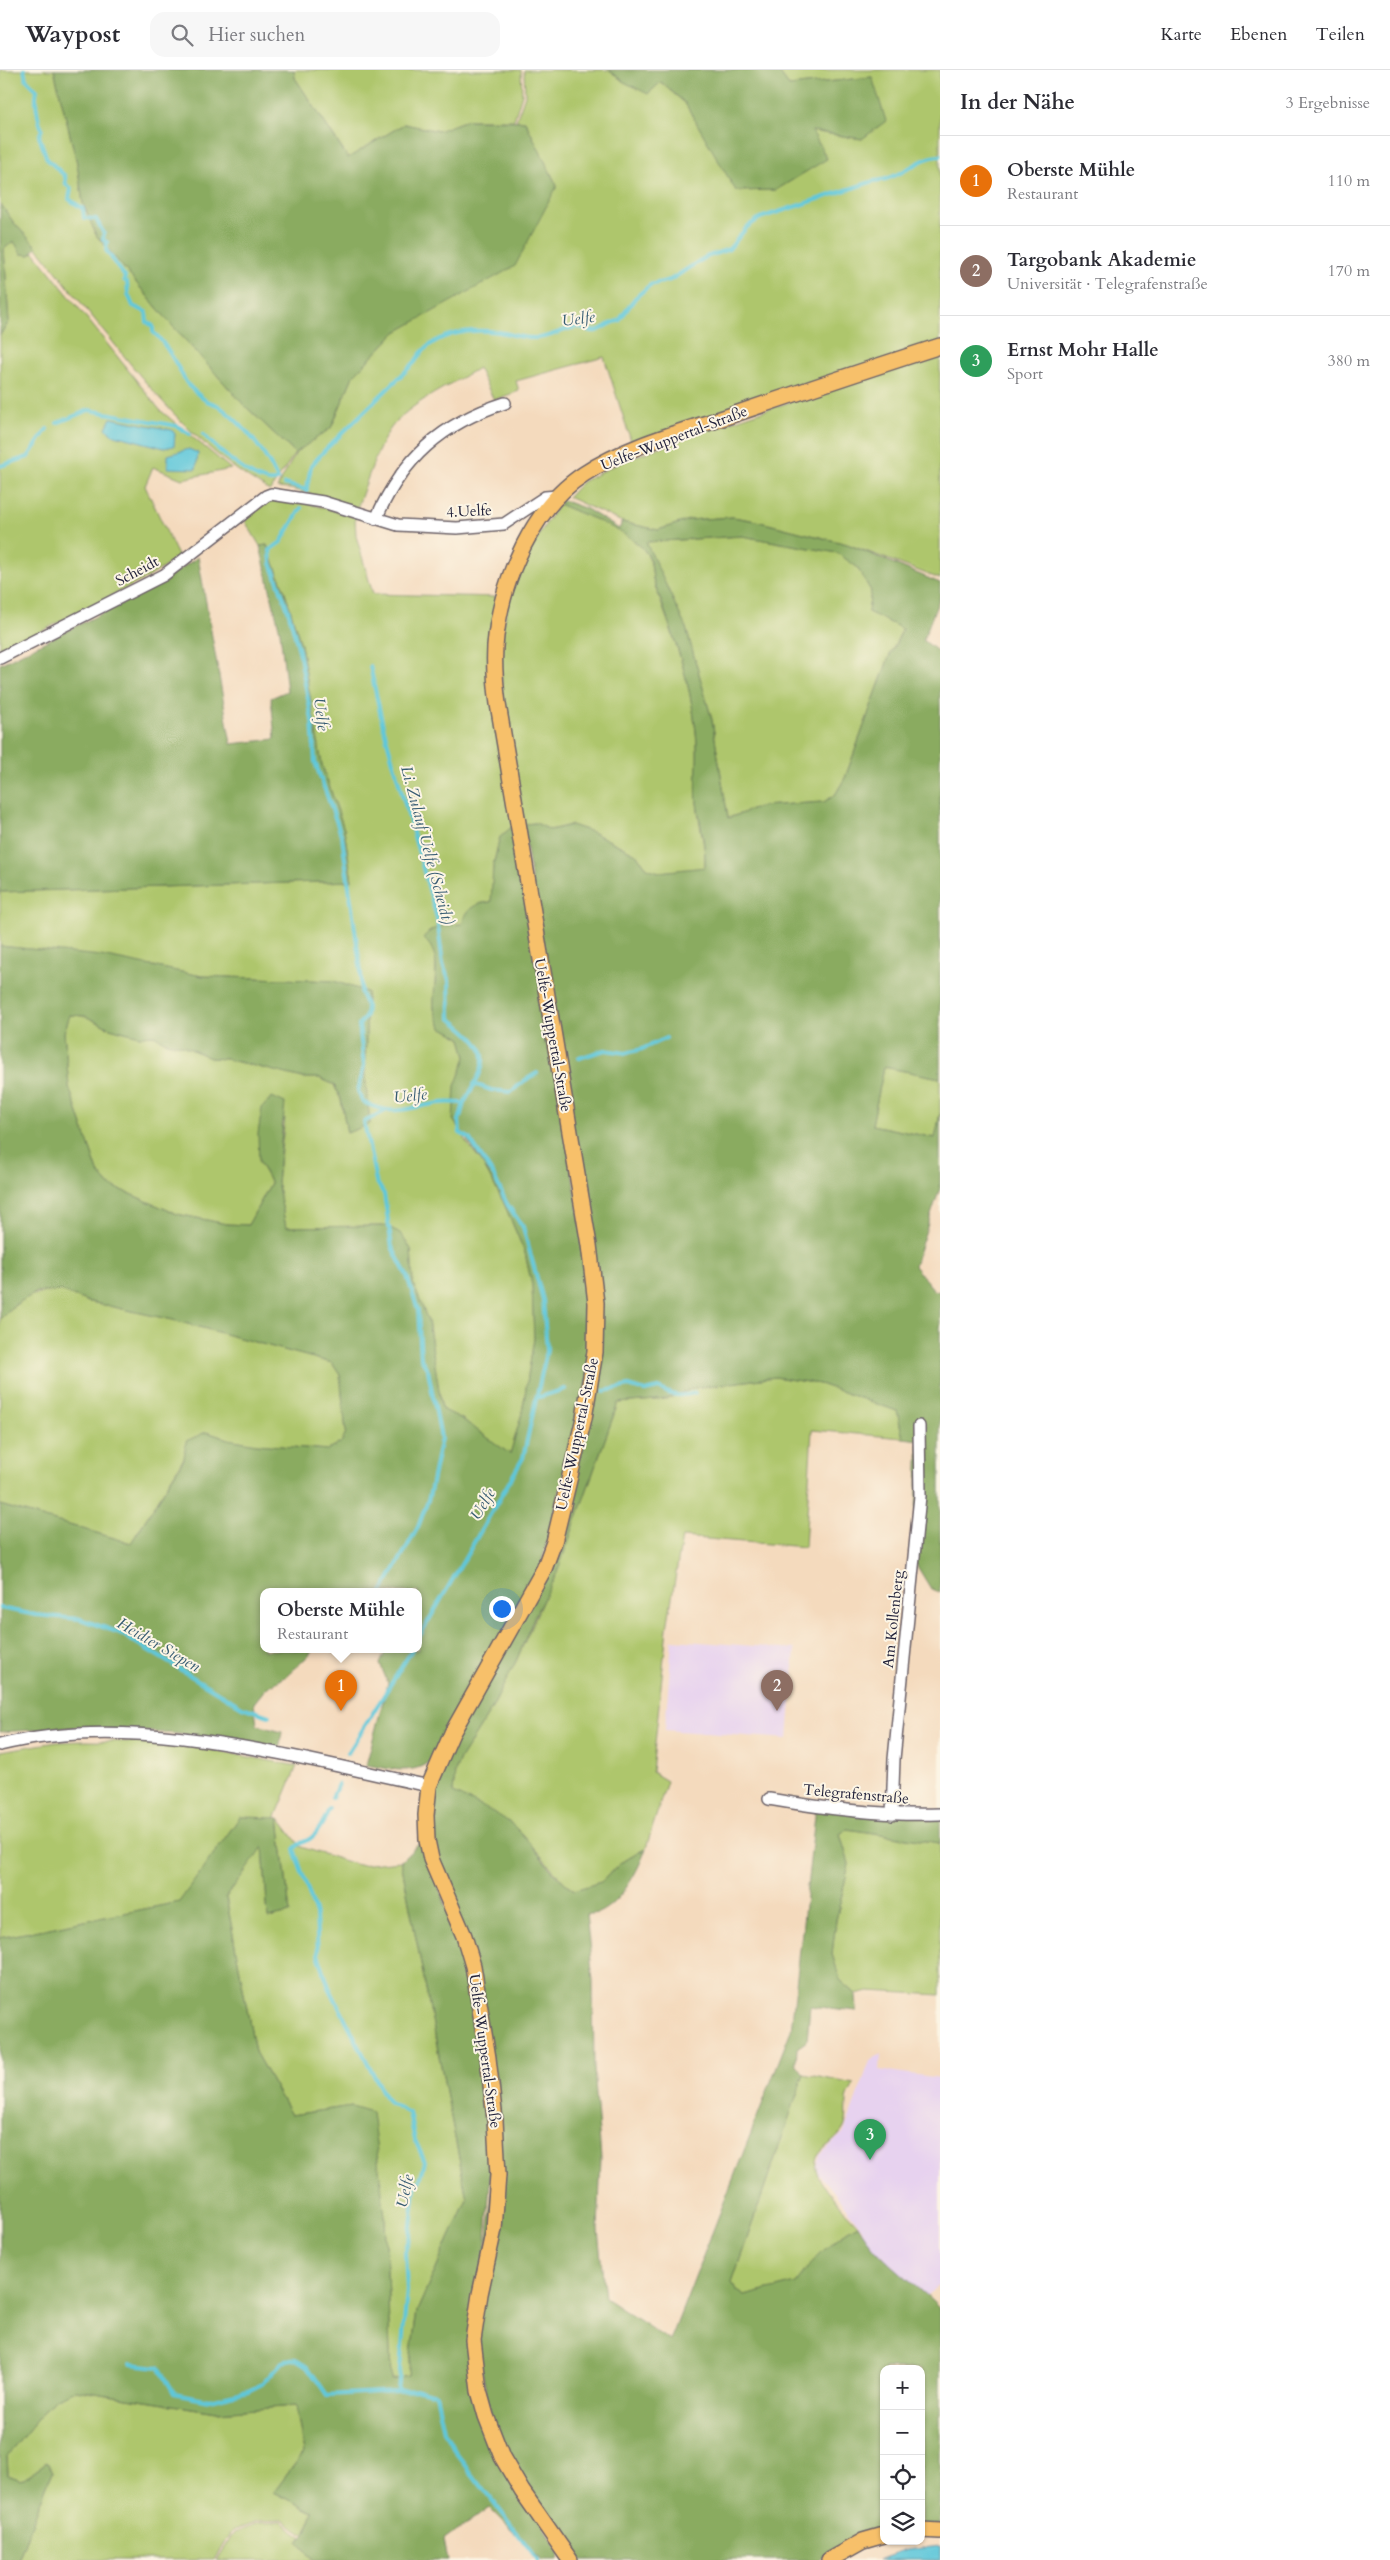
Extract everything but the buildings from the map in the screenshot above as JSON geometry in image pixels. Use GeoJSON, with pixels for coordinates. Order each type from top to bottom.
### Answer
{"type":"FeatureCollection","features":[{"type":"Feature","properties":{"kind":"main road","name":"Uelfe-Wuppertal-Straße"},"geometry":{"type":"LineString","coordinates":[[570,2560],[522,2491],[502,2457],[486,2416],[478,2382],[473,2340],[478,2302],[494,2229],[498,2174],[495,2120],[486,2039],[473,1966],[464,1936],[438,1877],[427,1840],[429,1786],[462,1713],[544,1569],[554,1542],[590,1385],[597,1323],[593,1273],[495,680],[496,637],[504,597],[531,535],[557,496],[584,473],[634,449],[940,346]]}},
{"type":"Feature","properties":{"kind":"main road"},"geometry":{"type":"LineString","coordinates":[[925,2530],[940,2531]]}},
{"type":"Feature","properties":{"kind":"main road"},"geometry":{"type":"LineString","coordinates":[[829,2560],[863,2541],[880,2536]]}},
{"type":"Feature","properties":{"kind":"street"},"geometry":{"type":"LineString","coordinates":[[376,519],[387,494],[396,480],[429,442],[443,430],[469,416],[505,403]]}},
{"type":"Feature","properties":{"kind":"street","name":"4.Uelfe"},"geometry":{"type":"LineString","coordinates":[[272,494],[323,502],[376,519],[409,526],[457,528],[490,527],[515,518],[545,497],[557,496]]}},
{"type":"Feature","properties":{"kind":"street","name":"Scheidt"},"geometry":{"type":"LineString","coordinates":[[3,657],[164,576],[266,496],[272,494]]}},
{"type":"Feature","properties":{"kind":"street","name":"Am Kollenberg"},"geometry":{"type":"LineString","coordinates":[[892,1815],[894,1760],[920,1496],[919,1426]]}},
{"type":"Feature","properties":{"kind":"street"},"geometry":{"type":"LineString","coordinates":[[0,1745],[83,1733],[196,1739],[429,1786]]}},
{"type":"Feature","properties":{"kind":"street","name":"Telegrafenstraße"},"geometry":{"type":"LineString","coordinates":[[769,1799],[817,1808],[892,1815],[940,1814]]}},
{"type":"Feature","properties":{"kind":"shaded area"},"geometry":{"type":"Polygon","coordinates":[[[672,1640],[795,1649],[788,1739],[665,1730],[672,1640]]]}},
{"type":"Feature","properties":{"kind":"shaded area"},"geometry":{"type":"Polygon","coordinates":[[[881,2054],[880,2070],[940,2078],[940,2285],[927,2296],[900,2276],[866,2240],[861,2227],[818,2173],[816,2166],[820,2155],[844,2132],[870,2061],[881,2054]]]}},
{"type":"Feature","properties":{"kind":"green space"},"geometry":{"type":"Polygon","coordinates":[[[0,70],[54,70],[77,163],[83,203],[96,235],[170,323],[243,404],[295,453],[270,491],[247,477],[204,443],[165,404],[48,261],[11,219],[0,203],[0,70]]]}},
{"type":"Feature","properties":{"kind":"green space"},"geometry":{"type":"Polygon","coordinates":[[[54,70],[294,70],[295,78],[348,158],[404,124],[438,131],[467,120],[525,121],[557,186],[515,266],[396,332],[353,376],[331,428],[295,453],[243,404],[170,323],[96,235],[83,203],[77,163],[54,70]]]}},
{"type":"Feature","properties":{"kind":"green space"},"geometry":{"type":"Polygon","coordinates":[[[294,70],[521,70],[522,94],[514,120],[467,120],[439,131],[404,124],[348,158],[295,78],[294,70]]]}},
{"type":"Feature","properties":{"kind":"green space"},"geometry":{"type":"Polygon","coordinates":[[[524,70],[609,70],[624,82],[660,82],[685,103],[737,191],[776,190],[827,158],[811,131],[862,139],[872,77],[789,86],[777,70],[940,70],[940,342],[632,444],[604,357],[516,381],[519,391],[494,400],[478,368],[412,407],[395,423],[378,451],[357,508],[291,489],[277,488],[297,451],[331,428],[353,376],[396,332],[432,311],[557,186],[525,121],[516,121],[525,95],[524,70]]]}},
{"type":"Feature","properties":{"kind":"green space"},"geometry":{"type":"Polygon","coordinates":[[[609,70],[777,70],[789,86],[872,77],[886,121],[862,139],[812,131],[827,159],[776,190],[736,191],[685,103],[661,82],[648,94],[624,82],[609,70]]]}},
{"type":"Feature","properties":{"kind":"green space"},"geometry":{"type":"Polygon","coordinates":[[[0,203],[14,223],[37,247],[30,255],[21,254],[14,241],[4,249],[9,322],[0,335],[0,203]]]}},
{"type":"Feature","properties":{"kind":"green space"},"geometry":{"type":"Polygon","coordinates":[[[14,240],[30,255],[34,252],[160,410],[231,469],[182,479],[153,467],[145,486],[179,558],[147,578],[0,652],[0,335],[9,322],[4,249],[14,240]]]}},
{"type":"Feature","properties":{"kind":"green space"},"geometry":{"type":"Polygon","coordinates":[[[940,352],[940,579],[847,544],[756,521],[733,517],[689,520],[658,530],[622,522],[568,497],[582,482],[621,462],[694,434],[940,352]]]}},
{"type":"Feature","properties":{"kind":"green space"},"geometry":{"type":"Polygon","coordinates":[[[293,499],[355,517],[356,536],[373,594],[500,597],[491,638],[514,825],[500,837],[493,866],[492,902],[473,907],[469,910],[463,924],[448,925],[432,945],[436,959],[434,1009],[441,1027],[461,1038],[466,1057],[463,1067],[464,1139],[481,1161],[503,1201],[525,1253],[532,1285],[534,1339],[522,1413],[510,1455],[462,1419],[442,1410],[428,1321],[413,1283],[411,1249],[387,1226],[286,1227],[277,1182],[285,1118],[259,1162],[271,1183],[248,1225],[226,1224],[177,1214],[109,1185],[98,1172],[69,1087],[64,1032],[70,1015],[85,1016],[110,1028],[140,1036],[154,1035],[166,1042],[182,1045],[210,1058],[226,1059],[303,1078],[320,1078],[334,1085],[341,1100],[347,1133],[370,1123],[365,1075],[367,992],[334,981],[202,976],[101,957],[0,946],[0,892],[352,881],[344,829],[322,765],[301,645],[285,592],[267,545],[260,546],[245,521],[266,504],[278,500],[293,499]]]}},
{"type":"Feature","properties":{"kind":"green space"},"geometry":{"type":"Polygon","coordinates":[[[562,500],[587,509],[619,529],[622,522],[658,530],[689,520],[733,517],[756,521],[847,544],[940,583],[940,597],[923,640],[940,653],[940,1078],[884,1067],[872,1125],[935,1138],[940,1114],[940,1188],[914,1266],[934,1290],[940,1292],[940,1592],[931,1589],[914,1561],[919,1440],[903,1438],[897,1411],[820,1384],[775,1377],[694,1388],[667,1399],[618,1403],[557,1573],[535,1615],[517,1659],[492,1708],[460,1759],[455,1772],[453,1793],[505,1819],[526,1838],[552,1870],[574,1890],[601,1882],[621,1863],[646,1848],[634,1876],[614,1902],[598,1913],[586,1914],[593,1980],[594,2069],[601,2158],[598,2230],[605,2298],[670,2341],[791,2030],[816,1807],[940,1814],[940,1843],[847,1829],[840,1834],[849,1864],[836,1920],[832,1954],[840,1980],[856,1994],[857,2011],[810,2006],[807,2041],[797,2048],[796,2063],[804,2074],[732,2282],[736,2290],[745,2296],[796,2283],[824,2250],[839,2237],[858,2225],[866,2238],[885,2260],[940,2309],[940,2525],[925,2526],[925,2365],[880,2365],[880,2531],[854,2540],[819,2560],[577,2560],[511,2463],[491,2414],[478,2352],[497,2082],[435,1852],[432,1803],[447,1751],[548,1571],[599,1319],[523,824],[536,823],[550,830],[571,825],[592,832],[636,854],[647,868],[659,872],[705,867],[704,843],[697,803],[697,740],[690,693],[680,656],[654,581],[650,558],[641,546],[631,539],[594,519],[559,504],[562,500]],[[742,536],[646,542],[686,628],[712,720],[728,818],[763,806],[824,802],[835,795],[845,778],[889,657],[903,629],[868,612],[871,591],[857,567],[837,553],[742,536]]]}},
{"type":"Feature","properties":{"kind":"green space"},"geometry":{"type":"Polygon","coordinates":[[[559,504],[618,530],[639,545],[649,557],[654,583],[674,638],[690,694],[696,732],[697,800],[705,868],[659,872],[647,868],[636,854],[592,832],[571,825],[550,830],[536,823],[523,824],[504,711],[501,653],[504,625],[510,598],[519,573],[537,538],[559,504]]]}},
{"type":"Feature","properties":{"kind":"green space"},"geometry":{"type":"Polygon","coordinates":[[[742,536],[838,553],[857,567],[871,591],[868,612],[903,628],[889,657],[845,778],[835,795],[824,802],[763,806],[728,818],[712,720],[686,628],[645,542],[742,536]]]}},
{"type":"Feature","properties":{"kind":"green space"},"geometry":{"type":"Polygon","coordinates":[[[267,545],[285,592],[301,645],[322,765],[344,829],[352,881],[0,892],[0,664],[151,589],[198,557],[231,744],[275,739],[271,698],[287,691],[280,632],[260,546],[267,545]]]}},
{"type":"Feature","properties":{"kind":"green space"},"geometry":{"type":"Polygon","coordinates":[[[514,825],[589,1274],[588,1378],[540,1569],[432,1759],[425,1765],[417,1768],[400,1770],[366,1765],[388,1683],[380,1664],[385,1653],[422,1653],[422,1588],[260,1588],[260,1653],[311,1653],[287,1676],[266,1688],[254,1703],[257,1725],[282,1732],[279,1749],[179,1734],[81,1727],[0,1732],[0,1505],[131,1543],[184,1459],[186,1441],[206,1432],[228,1439],[256,1444],[328,1450],[342,1442],[346,1432],[340,1375],[332,1363],[173,1320],[86,1301],[61,1291],[37,1292],[13,1306],[0,1319],[0,946],[101,956],[202,976],[334,981],[367,992],[365,1075],[370,1124],[347,1133],[341,1099],[334,1085],[320,1078],[303,1078],[226,1059],[210,1058],[182,1045],[166,1042],[154,1035],[140,1036],[110,1028],[85,1016],[70,1015],[64,1032],[69,1087],[98,1172],[109,1185],[177,1214],[226,1224],[248,1225],[271,1183],[259,1162],[258,1134],[262,1108],[272,1097],[285,1103],[277,1182],[286,1227],[387,1226],[400,1233],[411,1249],[413,1283],[428,1321],[442,1409],[462,1419],[510,1454],[522,1413],[534,1339],[532,1285],[525,1253],[503,1201],[481,1160],[453,1120],[455,1086],[466,1057],[461,1038],[441,1027],[435,1013],[436,962],[430,945],[423,938],[436,928],[445,925],[462,924],[466,914],[472,907],[491,902],[493,866],[500,837],[514,825]]]}},
{"type":"Feature","properties":{"kind":"green space"},"geometry":{"type":"Polygon","coordinates":[[[884,1067],[940,1078],[940,1114],[935,1138],[872,1125],[884,1067]]]}},
{"type":"Feature","properties":{"kind":"green space"},"geometry":{"type":"Polygon","coordinates":[[[61,1291],[86,1301],[173,1320],[332,1363],[340,1375],[346,1432],[342,1442],[328,1450],[256,1444],[228,1439],[206,1432],[184,1458],[131,1543],[0,1505],[0,1319],[14,1306],[27,1298],[41,1293],[61,1291]]]}},
{"type":"Feature","properties":{"kind":"green space"},"geometry":{"type":"Polygon","coordinates":[[[775,1377],[820,1384],[897,1411],[903,1438],[812,1430],[805,1547],[682,1537],[667,1628],[652,1772],[667,1781],[646,1848],[621,1863],[601,1882],[575,1890],[565,1883],[518,1830],[453,1793],[455,1772],[460,1759],[492,1708],[517,1659],[566,1548],[618,1403],[667,1399],[694,1388],[775,1377]]]}},
{"type":"Feature","properties":{"kind":"green space"},"geometry":{"type":"Polygon","coordinates":[[[57,1742],[157,1742],[196,1747],[297,1766],[275,1819],[240,1817],[180,1902],[0,1938],[0,1751],[57,1742]]]}},
{"type":"Feature","properties":{"kind":"green space"},"geometry":{"type":"Polygon","coordinates":[[[240,1817],[279,1818],[290,1913],[268,1918],[263,1847],[226,1897],[255,2052],[291,2115],[352,2106],[372,2112],[385,2216],[391,2380],[408,2376],[417,2311],[467,2199],[401,1861],[422,1841],[464,1956],[489,2109],[493,2187],[473,2385],[559,2554],[558,2560],[542,2560],[489,2507],[444,2540],[448,2560],[315,2560],[298,2542],[305,2534],[313,2512],[274,2492],[304,2452],[296,2406],[217,2412],[76,2390],[54,2399],[7,2456],[8,2475],[21,2480],[47,2462],[52,2472],[18,2560],[0,2560],[0,1938],[179,1902],[240,1817]]]}},
{"type":"Feature","properties":{"kind":"green space"},"geometry":{"type":"Polygon","coordinates":[[[279,1818],[301,1847],[358,1865],[401,1861],[467,2199],[417,2311],[408,2376],[391,2380],[385,2216],[352,2106],[291,2115],[255,2052],[226,1897],[263,1846],[268,1918],[290,1913],[279,1818]]]}},
{"type":"Feature","properties":{"kind":"green space"},"geometry":{"type":"Polygon","coordinates":[[[847,1829],[940,1843],[940,1995],[869,1991],[856,1994],[840,1980],[832,1954],[836,1920],[849,1864],[840,1834],[847,1829]]]}},
{"type":"Feature","properties":{"kind":"green space"},"geometry":{"type":"Polygon","coordinates":[[[804,2074],[854,2084],[847,2099],[844,2128],[820,2153],[816,2161],[816,2170],[827,2190],[858,2225],[839,2237],[824,2250],[797,2283],[745,2296],[736,2290],[732,2282],[804,2074]]]}},
{"type":"Feature","properties":{"kind":"green space"},"geometry":{"type":"Polygon","coordinates":[[[76,2390],[217,2412],[296,2406],[304,2452],[274,2492],[313,2512],[305,2534],[282,2520],[258,2521],[232,2530],[214,2560],[18,2560],[52,2472],[47,2462],[21,2480],[8,2475],[7,2456],[54,2398],[76,2390]]]}},
{"type":"Feature","properties":{"kind":"green space"},"geometry":{"type":"Polygon","coordinates":[[[282,2522],[302,2536],[298,2542],[315,2560],[216,2560],[234,2532],[258,2523],[282,2522]]]}},
{"type":"Feature","properties":{"kind":"water"},"geometry":{"type":"Polygon","coordinates":[[[111,418],[172,430],[175,434],[174,446],[164,448],[111,434],[106,428],[111,418]]]}},
{"type":"Feature","properties":{"kind":"water"},"geometry":{"type":"Polygon","coordinates":[[[189,449],[198,453],[196,469],[168,468],[168,455],[189,449]]]}},
{"type":"Feature","properties":{"kind":"water"},"geometry":{"type":"Polygon","coordinates":[[[940,2546],[940,2560],[878,2560],[906,2550],[940,2546]]]}},
{"type":"Feature","properties":{"kind":"waterway"},"geometry":{"type":"LineString","coordinates":[[24,70],[26,79],[37,90],[37,110],[42,129],[39,136],[47,159],[65,176],[66,185],[71,188],[69,199],[83,209],[84,218],[96,219],[104,234],[103,240],[107,242],[106,250],[125,277],[124,280],[127,282],[128,294],[133,306],[146,312],[147,322],[153,326],[153,332],[167,348],[187,384],[205,400],[219,406],[246,431],[267,459],[278,480],[260,479],[249,473],[227,457],[203,434]]}},
{"type":"Feature","properties":{"kind":"waterway","name":"Uelfe"},"geometry":{"type":"LineString","coordinates":[[306,492],[311,466],[324,451],[415,362],[422,352],[440,339],[463,332],[475,331],[542,338],[578,327],[591,331],[599,330],[619,321],[635,298],[650,285],[670,280],[706,257],[729,249],[747,227],[760,218],[874,181],[892,177],[924,160],[940,156]]}},
{"type":"Feature","properties":{"kind":"waterway"},"geometry":{"type":"LineString","coordinates":[[57,423],[89,410],[177,426],[190,434]]}},
{"type":"Feature","properties":{"kind":"waterway"},"geometry":{"type":"LineString","coordinates":[[0,466],[28,457],[47,429]]}},
{"type":"Feature","properties":{"kind":"waterway"},"geometry":{"type":"LineString","coordinates":[[284,484],[307,490]]}},
{"type":"Feature","properties":{"kind":"waterway","name":"Uelfe"},"geometry":{"type":"LineString","coordinates":[[301,508],[281,542],[270,550],[271,563],[288,610],[299,651],[312,720],[315,762],[342,837],[361,972],[361,993],[367,1007],[366,1016],[359,1025],[364,1066],[358,1091],[363,1102],[384,1109],[402,1110],[443,1103],[464,1103],[459,1121],[460,1133],[469,1138],[494,1176],[507,1204],[523,1227],[543,1300],[547,1350],[523,1458],[422,1632]]}},
{"type":"Feature","properties":{"kind":"waterway","name":"Li. Zulauf Uelfe (Scheidt)"},"geometry":{"type":"LineString","coordinates":[[370,666],[383,726],[437,918],[443,965],[449,980],[450,1018],[474,1039],[480,1047],[483,1056],[483,1065],[479,1075],[464,1103]]}},
{"type":"Feature","properties":{"kind":"waterway"},"geometry":{"type":"LineString","coordinates":[[579,1058],[605,1050],[626,1053],[642,1049],[666,1038]]}},
{"type":"Feature","properties":{"kind":"waterway"},"geometry":{"type":"LineString","coordinates":[[474,1084],[491,1090],[511,1092],[537,1073]]}},
{"type":"Feature","properties":{"kind":"waterway"},"geometry":{"type":"LineString","coordinates":[[384,1588],[418,1527],[429,1497],[441,1438],[428,1370],[421,1359],[418,1310],[407,1276],[392,1247],[384,1194],[376,1181],[364,1122],[387,1110]]}},
{"type":"Feature","properties":{"kind":"waterway"},"geometry":{"type":"LineString","coordinates":[[604,1391],[629,1386],[645,1391],[659,1388],[676,1395],[695,1393]]}},
{"type":"Feature","properties":{"kind":"waterway"},"geometry":{"type":"LineString","coordinates":[[536,1398],[565,1389]]}},
{"type":"Feature","properties":{"kind":"waterway","name":"Heidter Siepen"},"geometry":{"type":"LineString","coordinates":[[0,1608],[36,1615],[80,1619],[120,1633],[242,1707],[269,1716]]}},
{"type":"Feature","properties":{"kind":"waterway","name":"Uelfe"},"geometry":{"type":"LineString","coordinates":[[348,1753],[410,1653]]}},
{"type":"Feature","properties":{"kind":"waterway","name":"Uelfe"},"geometry":{"type":"LineString","coordinates":[[332,1798],[338,1784]]}},
{"type":"Feature","properties":{"kind":"waterway","name":"Uelfe"},"geometry":{"type":"LineString","coordinates":[[329,1809],[317,1832],[294,1849],[316,1914],[318,1954],[329,1987],[384,2095],[389,2102],[409,2113],[415,2140],[425,2162],[420,2180],[415,2187],[410,2235],[405,2252],[407,2290],[398,2391],[420,2390],[436,2394],[444,2431],[456,2453],[538,2560]]}},
{"type":"Feature","properties":{"kind":"waterway"},"geometry":{"type":"LineString","coordinates":[[130,2364],[159,2367],[174,2393],[209,2400],[248,2391],[262,2384],[282,2362],[296,2359],[307,2366],[327,2395],[398,2391]]}},
{"type":"Feature","properties":{"kind":"place","name":"Oberste Mühle"},"geometry":{"type":"Point","coordinates":[341,1711]}},
{"type":"Feature","properties":{"kind":"place","name":"Targobank Akademie"},"geometry":{"type":"Point","coordinates":[777,1711]}},
{"type":"Feature","properties":{"kind":"place","name":"Ernst Mohr Halle"},"geometry":{"type":"Point","coordinates":[870,2160]}}]}
